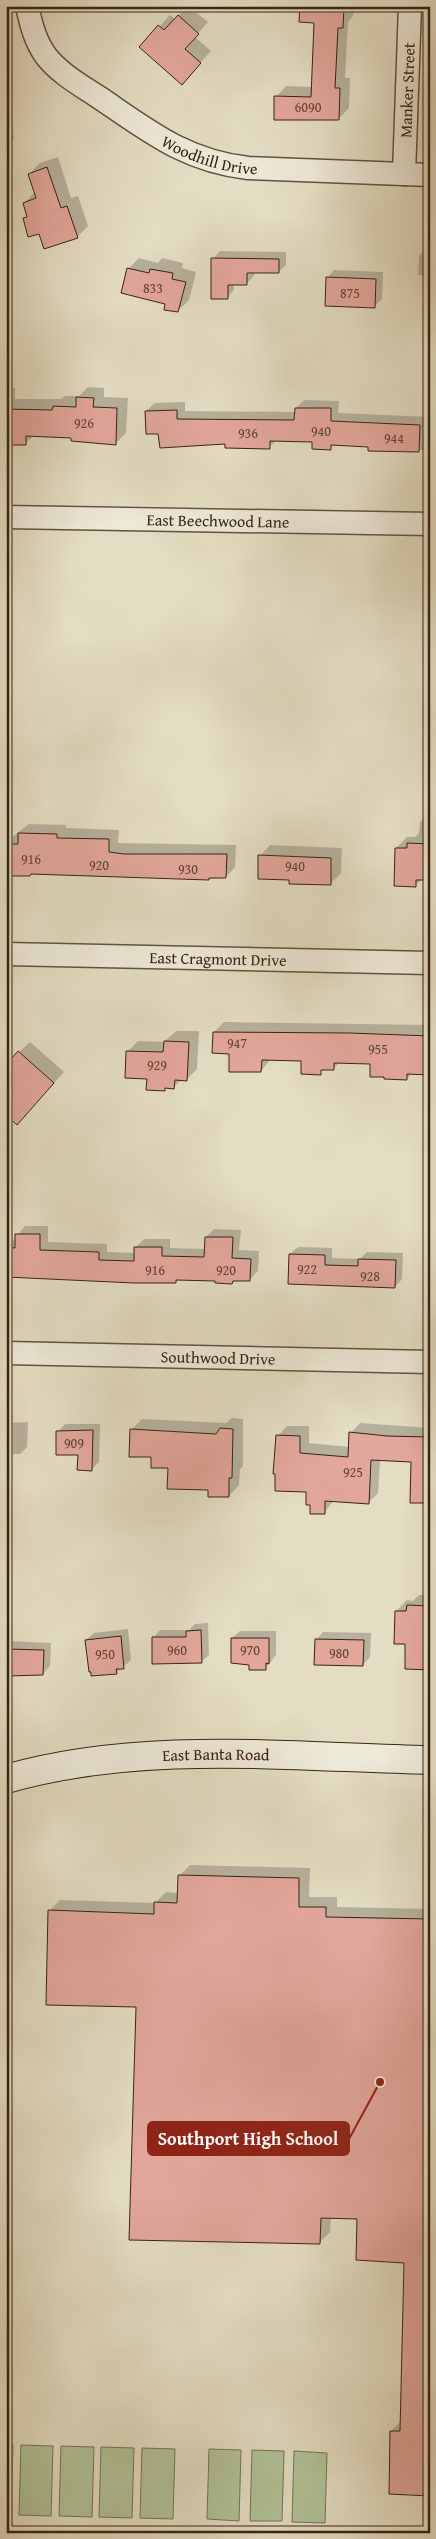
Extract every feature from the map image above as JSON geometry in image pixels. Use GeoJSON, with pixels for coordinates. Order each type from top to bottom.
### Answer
{"type":"FeatureCollection","features":[{"type":"Feature","properties":{"kind":"street","name":"Woodhill Drive"},"geometry":{"type":"LineString","coordinates":[[27,6],[33,30],[43,51],[62,72],[160,138],[202,159],[248,168],[430,175]]}},
{"type":"Feature","properties":{"kind":"street","name":"Manker Street"},"geometry":{"type":"LineString","coordinates":[[404,174],[410,6]]}},
{"type":"Feature","properties":{"kind":"street","name":"East Beechwood Lane"},"geometry":{"type":"LineString","coordinates":[[6,516],[430,524]]}},
{"type":"Feature","properties":{"kind":"street","name":"East Cragmont Drive"},"geometry":{"type":"LineString","coordinates":[[6,954],[430,963]]}},
{"type":"Feature","properties":{"kind":"street","name":"Southwood Drive"},"geometry":{"type":"LineString","coordinates":[[6,1353],[430,1362]]}},
{"type":"Feature","properties":{"kind":"street","name":"East Banta Road"},"geometry":{"type":"LineString","coordinates":[[6,1778],[92,1762],[174,1754],[430,1760]]}},
{"type":"Feature","properties":{"kind":"green space"},"geometry":{"type":"Polygon","coordinates":[[[6,2445],[13,2445],[11,2515],[6,2515],[6,2445]]]}},
{"type":"Feature","properties":{"kind":"green space"},"geometry":{"type":"Polygon","coordinates":[[[21,2445],[53,2446],[51,2516],[19,2515],[21,2445]]]}},
{"type":"Feature","properties":{"kind":"green space"},"geometry":{"type":"Polygon","coordinates":[[[61,2446],[94,2447],[92,2517],[59,2516],[61,2446]]]}},
{"type":"Feature","properties":{"kind":"green space"},"geometry":{"type":"Polygon","coordinates":[[[101,2447],[134,2448],[132,2518],[99,2517],[101,2447]]]}},
{"type":"Feature","properties":{"kind":"green space"},"geometry":{"type":"Polygon","coordinates":[[[142,2448],[175,2449],[173,2519],[140,2518],[142,2448]]]}},
{"type":"Feature","properties":{"kind":"green space"},"geometry":{"type":"Polygon","coordinates":[[[209,2449],[241,2450],[239,2521],[207,2519],[209,2449]]]}},
{"type":"Feature","properties":{"kind":"green space"},"geometry":{"type":"Polygon","coordinates":[[[252,2450],[284,2451],[282,2521],[250,2521],[252,2450]]]}},
{"type":"Feature","properties":{"kind":"green space"},"geometry":{"type":"Polygon","coordinates":[[[294,2451],[327,2453],[325,2523],[292,2522],[294,2451]]]}},
{"type":"Feature","properties":{"kind":"building"},"geometry":{"type":"Polygon","coordinates":[[[300,6],[344,6],[343,28],[338,28],[335,88],[340,88],[339,120],[274,120],[274,96],[311,97],[314,23],[299,22],[300,6]]]}},
{"type":"Feature","properties":{"kind":"building"},"geometry":{"type":"Polygon","coordinates":[[[178,15],[199,34],[185,49],[201,63],[182,85],[139,47],[158,25],[164,30],[178,15]]]}},
{"type":"Feature","properties":{"kind":"building"},"geometry":{"type":"Polygon","coordinates":[[[47,167],[61,208],[67,206],[78,238],[44,249],[39,234],[28,237],[23,218],[27,217],[23,203],[36,198],[28,174],[47,167]]]}},
{"type":"Feature","properties":{"kind":"building"},"geometry":{"type":"Polygon","coordinates":[[[211,258],[279,259],[279,273],[247,273],[247,285],[228,285],[228,299],[211,299],[211,258]]]}},
{"type":"Feature","properties":{"kind":"building"},"geometry":{"type":"Polygon","coordinates":[[[127,268],[149,273],[150,269],[173,273],[172,279],[186,282],[178,312],[164,310],[165,304],[121,293],[127,268]]]}},
{"type":"Feature","properties":{"kind":"building"},"geometry":{"type":"Polygon","coordinates":[[[326,277],[376,279],[375,308],[325,306],[326,277]]]}},
{"type":"Feature","properties":{"kind":"building"},"geometry":{"type":"Polygon","coordinates":[[[76,397],[94,398],[93,407],[117,408],[116,445],[71,441],[71,438],[26,436],[26,445],[6,445],[6,409],[52,410],[53,406],[76,407],[76,397]]]}},
{"type":"Feature","properties":{"kind":"building"},"geometry":{"type":"Polygon","coordinates":[[[295,408],[331,408],[331,421],[420,425],[419,452],[368,451],[368,447],[331,445],[331,450],[312,449],[312,442],[270,441],[270,449],[225,448],[225,444],[160,448],[158,434],[146,434],[145,411],[177,410],[177,419],[294,420],[295,408]]]}},
{"type":"Feature","properties":{"kind":"building"},"geometry":{"type":"Polygon","coordinates":[[[18,833],[57,834],[57,838],[109,839],[109,852],[124,854],[227,854],[226,878],[209,878],[209,880],[31,874],[30,876],[6,876],[6,844],[18,844],[18,833]]]}},
{"type":"Feature","properties":{"kind":"building"},"geometry":{"type":"Polygon","coordinates":[[[407,843],[430,844],[430,880],[416,880],[416,887],[394,886],[395,848],[407,848],[407,843]]]}},
{"type":"Feature","properties":{"kind":"building"},"geometry":{"type":"Polygon","coordinates":[[[258,855],[331,858],[331,885],[289,884],[289,880],[258,879],[258,855]]]}},
{"type":"Feature","properties":{"kind":"building"},"geometry":{"type":"Polygon","coordinates":[[[213,1032],[350,1033],[430,1036],[430,1075],[407,1074],[407,1080],[384,1079],[384,1077],[370,1077],[370,1064],[334,1063],[334,1070],[321,1070],[321,1075],[301,1074],[301,1061],[262,1060],[261,1072],[229,1072],[229,1054],[212,1053],[213,1032]]]}},
{"type":"Feature","properties":{"kind":"building"},"geometry":{"type":"Polygon","coordinates":[[[164,1041],[189,1042],[187,1081],[175,1080],[174,1089],[165,1088],[165,1091],[146,1090],[147,1079],[125,1078],[126,1051],[163,1052],[164,1041]]]}},
{"type":"Feature","properties":{"kind":"building"},"geometry":{"type":"Polygon","coordinates":[[[18,1051],[54,1083],[17,1125],[6,1115],[6,1065],[18,1051]]]}},
{"type":"Feature","properties":{"kind":"building"},"geometry":{"type":"Polygon","coordinates":[[[15,1234],[40,1234],[40,1250],[99,1252],[99,1260],[134,1261],[134,1247],[162,1247],[162,1256],[204,1257],[205,1237],[233,1237],[232,1258],[251,1259],[250,1281],[233,1281],[232,1284],[215,1283],[215,1281],[176,1280],[176,1283],[134,1283],[6,1277],[6,1247],[15,1248],[15,1234]]]}},
{"type":"Feature","properties":{"kind":"building"},"geometry":{"type":"Polygon","coordinates":[[[289,1254],[325,1255],[325,1265],[358,1266],[358,1259],[396,1260],[395,1288],[288,1284],[289,1254]]]}},
{"type":"Feature","properties":{"kind":"building"},"geometry":{"type":"Polygon","coordinates":[[[220,1428],[233,1429],[232,1478],[229,1478],[229,1497],[208,1497],[208,1490],[167,1489],[168,1468],[151,1468],[151,1457],[129,1457],[130,1429],[216,1434],[220,1428]]]}},
{"type":"Feature","properties":{"kind":"building"},"geometry":{"type":"Polygon","coordinates":[[[93,1430],[92,1471],[77,1470],[78,1455],[56,1455],[56,1431],[93,1430]]]}},
{"type":"Feature","properties":{"kind":"building"},"geometry":{"type":"Polygon","coordinates":[[[349,1432],[387,1436],[430,1437],[430,1503],[410,1503],[411,1462],[371,1460],[369,1504],[325,1501],[325,1514],[310,1514],[310,1505],[306,1505],[306,1492],[275,1491],[275,1474],[273,1474],[276,1435],[300,1436],[300,1453],[348,1457],[349,1432]]]}},
{"type":"Feature","properties":{"kind":"building"},"geometry":{"type":"Polygon","coordinates":[[[407,1605],[430,1606],[430,1670],[405,1669],[405,1644],[394,1644],[395,1611],[406,1611],[407,1605]]]}},
{"type":"Feature","properties":{"kind":"building"},"geometry":{"type":"Polygon","coordinates":[[[201,1630],[202,1663],[152,1664],[152,1637],[186,1637],[186,1631],[201,1630]]]}},
{"type":"Feature","properties":{"kind":"building"},"geometry":{"type":"Polygon","coordinates":[[[121,1636],[124,1669],[116,1669],[117,1674],[91,1676],[85,1640],[121,1636]]]}},
{"type":"Feature","properties":{"kind":"building"},"geometry":{"type":"Polygon","coordinates":[[[231,1638],[269,1638],[269,1664],[266,1663],[266,1670],[249,1670],[249,1665],[231,1663],[231,1638]]]}},
{"type":"Feature","properties":{"kind":"building"},"geometry":{"type":"Polygon","coordinates":[[[315,1639],[364,1640],[363,1666],[314,1665],[315,1639]]]}},
{"type":"Feature","properties":{"kind":"building"},"geometry":{"type":"Polygon","coordinates":[[[6,1649],[44,1650],[43,1675],[6,1676],[6,1649]]]}},
{"type":"Feature","properties":{"kind":"building"},"geometry":{"type":"Polygon","coordinates":[[[178,1875],[299,1878],[299,1907],[326,1907],[326,1917],[430,1919],[430,2496],[389,2494],[390,2431],[400,2431],[404,2263],[356,2260],[357,2219],[321,2218],[320,2244],[129,2240],[136,2007],[46,2005],[48,1910],[154,1914],[154,1902],[177,1903],[178,1875]]]}},
{"type":"Feature","properties":{"kind":"place","name":"Southport High School"},"geometry":{"type":"Point","coordinates":[380,2082]}}]}
